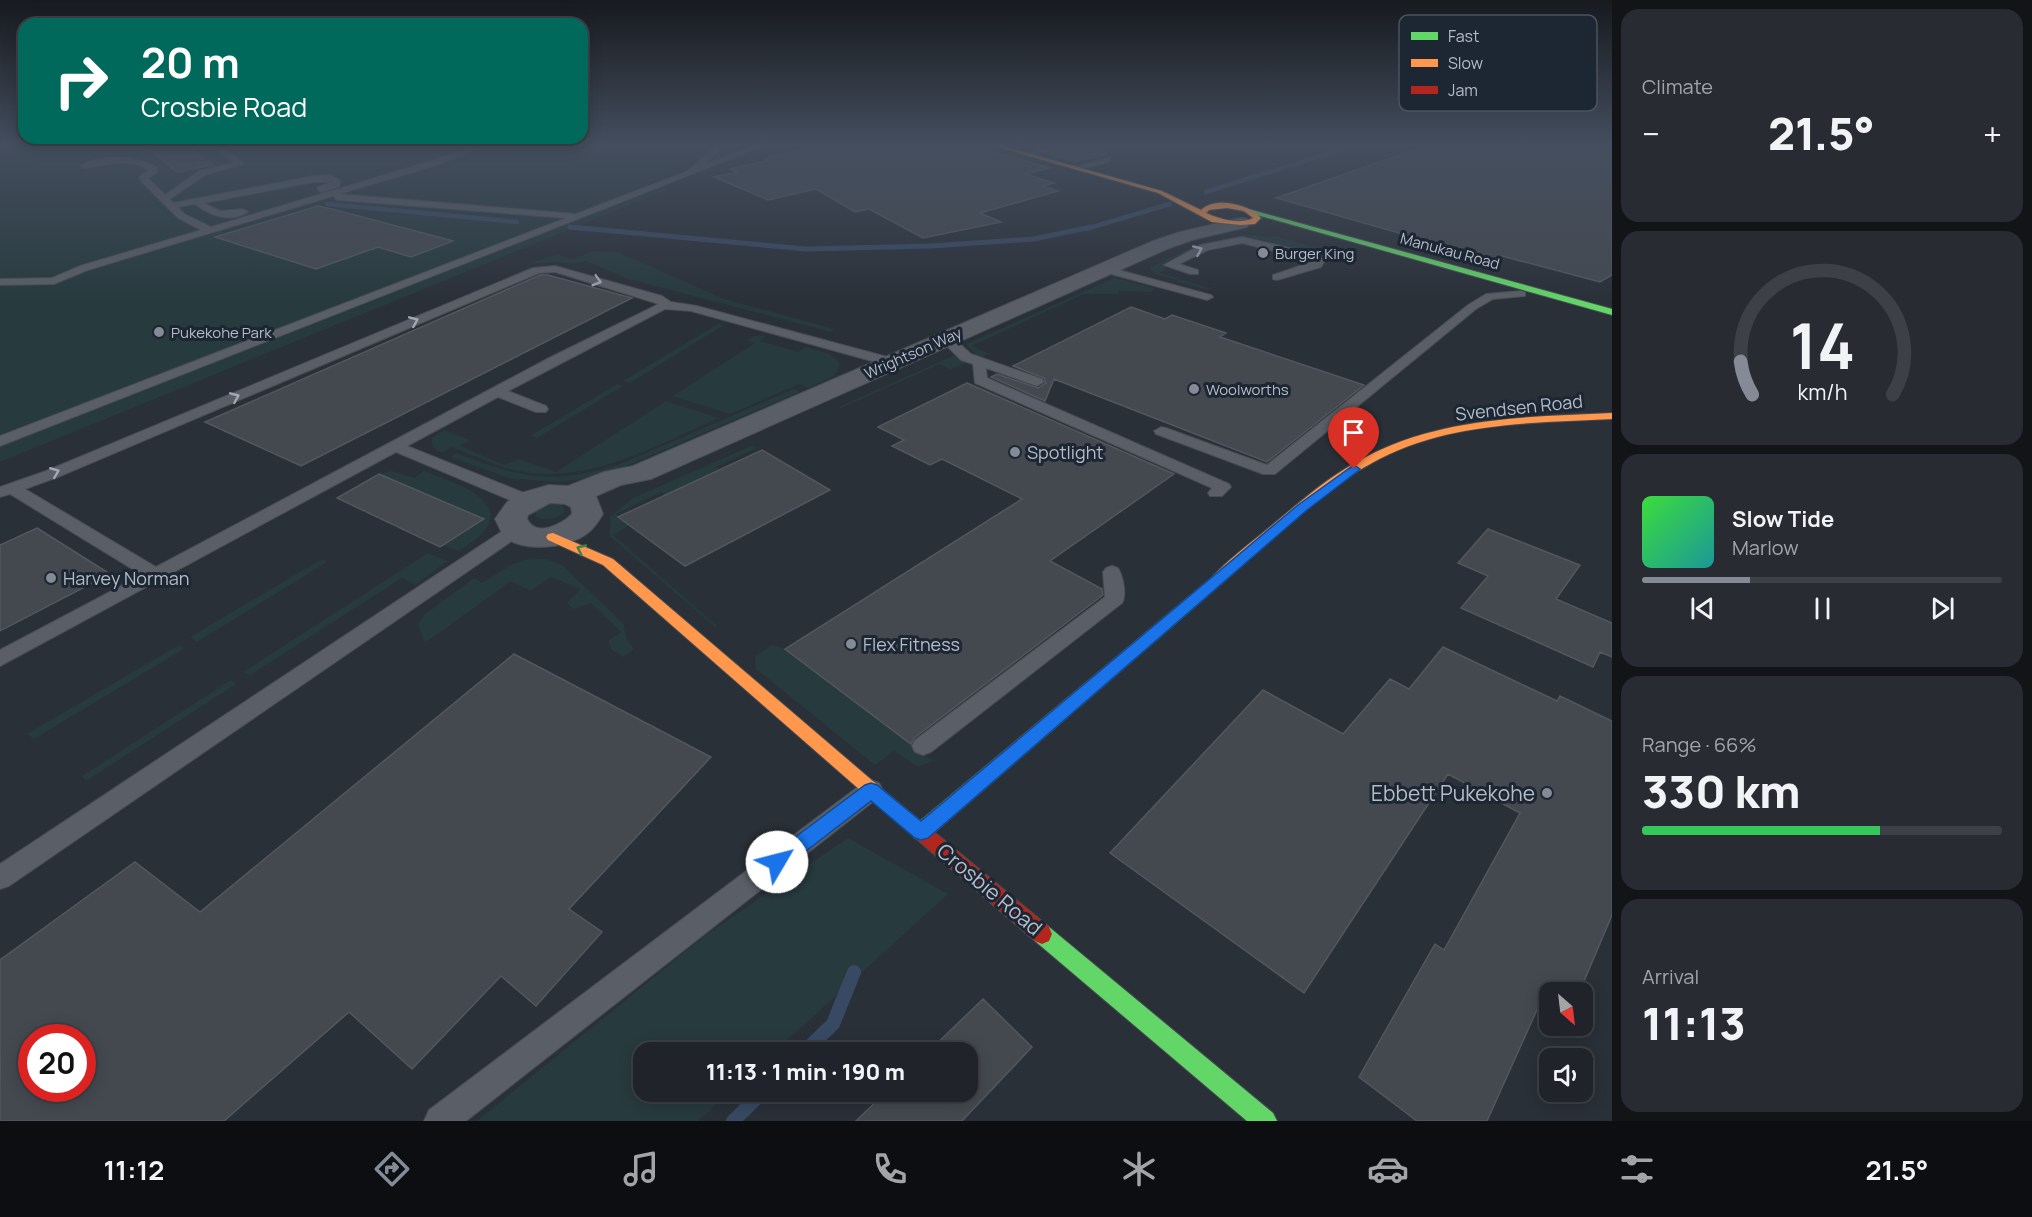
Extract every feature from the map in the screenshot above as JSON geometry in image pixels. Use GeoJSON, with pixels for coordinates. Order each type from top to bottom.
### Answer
{"type":"FeatureCollection","features":[{"type":"Feature","properties":{"kind":"main road"},"geometry":{"type":"LineString","coordinates":[[1169,197],[1204,219],[1444,273]]}},
{"type":"Feature","properties":{"kind":"main road"},"geometry":{"type":"LineString","coordinates":[[1185,197],[1230,207],[1244,218]]}},
{"type":"Feature","properties":{"kind":"main road"},"geometry":{"type":"LineString","coordinates":[[1204,219],[1207,208],[1230,207]]}},
{"type":"Feature","properties":{"kind":"main road","name":"Manukau Road"},"geometry":{"type":"LineString","coordinates":[[1244,218],[1612,320]]}},
{"type":"Feature","properties":{"kind":"main road","name":"Manukau Road"},"geometry":{"type":"LineString","coordinates":[[1244,218],[1336,237],[1612,312]]}},
{"type":"Feature","properties":{"kind":"main road","name":"Svendsen Road"},"geometry":{"type":"LineString","coordinates":[[921,832],[1303,507],[1354,469],[1378,455],[1403,445],[1457,430],[1520,421],[1612,416]]}},
{"type":"Feature","properties":{"kind":"main road","name":"Crosbie Road"},"geometry":{"type":"LineString","coordinates":[[553,537],[608,562],[871,790],[1265,1121]]}},
{"type":"Feature","properties":{"kind":"street","name":"Wrightson Way"},"geometry":{"type":"LineString","coordinates":[[553,537],[576,528],[581,508],[625,489],[641,473],[890,362],[1186,236],[1204,219],[1244,218]]}},
{"type":"Feature","properties":{"kind":"street"},"geometry":{"type":"LineString","coordinates":[[553,537],[532,537],[516,530],[512,519],[514,512],[528,501],[549,494],[581,508]]}},
{"type":"Feature","properties":{"kind":"street","name":"Crosbie Road"},"geometry":{"type":"LineString","coordinates":[[581,508],[608,562]]}},
{"type":"Feature","properties":{"kind":"lane"},"geometry":{"type":"LineString","coordinates":[[167,197],[164,199],[190,222],[212,231]]}},
{"type":"Feature","properties":{"kind":"lane"},"geometry":{"type":"LineString","coordinates":[[171,206],[216,197]]}},
{"type":"Feature","properties":{"kind":"lane"},"geometry":{"type":"LineString","coordinates":[[234,214],[290,197]]}},
{"type":"Feature","properties":{"kind":"lane"},"geometry":{"type":"LineString","coordinates":[[0,282],[54,281],[84,268],[322,197]]}},
{"type":"Feature","properties":{"kind":"lane"},"geometry":{"type":"LineString","coordinates":[[342,197],[579,217]]}},
{"type":"Feature","properties":{"kind":"lane"},"geometry":{"type":"LineString","coordinates":[[0,441],[629,197]]}},
{"type":"Feature","properties":{"kind":"lane"},"geometry":{"type":"LineString","coordinates":[[196,201],[214,214],[234,214],[251,219]]}},
{"type":"Feature","properties":{"kind":"lane"},"geometry":{"type":"LineString","coordinates":[[1194,272],[1169,264],[1205,247],[1237,240],[1307,255],[1320,260],[1317,265],[1277,277]]}},
{"type":"Feature","properties":{"kind":"lane"},"geometry":{"type":"LineString","coordinates":[[1111,266],[1207,297]]}},
{"type":"Feature","properties":{"kind":"lane"},"geometry":{"type":"LineString","coordinates":[[6,490],[74,465],[531,272],[555,269],[658,298],[668,305]]}},
{"type":"Feature","properties":{"kind":"lane"},"geometry":{"type":"LineString","coordinates":[[1161,431],[1269,471],[1484,298],[1499,294],[1521,294]]}},
{"type":"Feature","properties":{"kind":"lane"},"geometry":{"type":"LineString","coordinates":[[0,659],[497,392],[645,314],[668,305],[709,312],[890,362]]}},
{"type":"Feature","properties":{"kind":"lane"},"geometry":{"type":"LineString","coordinates":[[946,338],[966,357],[1037,382]]}},
{"type":"Feature","properties":{"kind":"lane"},"geometry":{"type":"LineString","coordinates":[[978,362],[980,380],[1223,487],[1216,493]]}},
{"type":"Feature","properties":{"kind":"lane"},"geometry":{"type":"LineString","coordinates":[[497,392],[542,409]]}},
{"type":"Feature","properties":{"kind":"lane"},"geometry":{"type":"LineString","coordinates":[[396,447],[528,501]]}},
{"type":"Feature","properties":{"kind":"lane"},"geometry":{"type":"LineString","coordinates":[[6,490],[155,575]]}},
{"type":"Feature","properties":{"kind":"lane"},"geometry":{"type":"LineString","coordinates":[[0,878],[516,530]]}},
{"type":"Feature","properties":{"kind":"lane"},"geometry":{"type":"LineString","coordinates":[[923,746],[1115,599],[1112,573]]}},
{"type":"Feature","properties":{"kind":"lane"},"geometry":{"type":"LineString","coordinates":[[440,1121],[871,790]]}},
{"type":"Feature","properties":{"kind":"green space","name":"Pukekohe Park"},"geometry":{"type":"Polygon","coordinates":[[[0,197],[649,197],[0,462],[0,197]]]}},
{"type":"Feature","properties":{"kind":"green space"},"geometry":{"type":"Polygon","coordinates":[[[1244,235],[1279,237],[1345,256],[1334,262],[1313,254],[1236,238],[1203,244],[1162,264],[1166,269],[1160,273],[1209,288],[1220,286],[1207,290],[1177,282],[1179,281],[1156,274],[1149,268],[1199,244],[1244,235]]]}},
{"type":"Feature","properties":{"kind":"green space"},"geometry":{"type":"Polygon","coordinates":[[[595,251],[620,253],[724,299],[834,329],[831,332],[629,279],[585,261],[573,264],[555,262],[528,264],[558,254],[573,259],[595,251]]]}},
{"type":"Feature","properties":{"kind":"green space"},"geometry":{"type":"Polygon","coordinates":[[[1114,278],[1154,288],[1152,292],[1118,291],[1119,294],[1084,294],[972,346],[989,354],[979,358],[966,344],[973,341],[1114,278]]]}},
{"type":"Feature","properties":{"kind":"green space"},"geometry":{"type":"Polygon","coordinates":[[[718,324],[724,325],[630,383],[623,381],[718,324]]]}},
{"type":"Feature","properties":{"kind":"green space"},"geometry":{"type":"Polygon","coordinates":[[[758,335],[766,336],[760,341],[798,352],[805,347],[830,354],[839,362],[840,367],[834,376],[808,388],[799,384],[730,414],[673,396],[755,343],[746,340],[758,335]]]}},
{"type":"Feature","properties":{"kind":"green space"},"geometry":{"type":"Polygon","coordinates":[[[957,354],[968,362],[950,370],[940,364],[839,407],[957,354]]]}},
{"type":"Feature","properties":{"kind":"green space"},"geometry":{"type":"Polygon","coordinates":[[[617,384],[623,386],[537,438],[530,436],[617,384]]]}},
{"type":"Feature","properties":{"kind":"green space"},"geometry":{"type":"Polygon","coordinates":[[[794,389],[799,392],[622,468],[581,479],[555,482],[508,478],[451,457],[456,453],[499,468],[536,476],[554,477],[594,471],[618,465],[794,389]]]}},
{"type":"Feature","properties":{"kind":"green space"},"geometry":{"type":"Polygon","coordinates":[[[666,401],[719,418],[628,458],[604,466],[556,474],[510,469],[452,447],[442,453],[432,444],[432,438],[444,430],[470,440],[460,446],[504,465],[519,459],[556,472],[666,401]]]}},
{"type":"Feature","properties":{"kind":"green space"},"geometry":{"type":"Polygon","coordinates":[[[753,445],[757,448],[716,467],[719,470],[664,495],[661,492],[616,514],[629,525],[613,535],[717,626],[715,627],[610,536],[610,517],[633,498],[753,445]]]}},
{"type":"Feature","properties":{"kind":"green space"},"geometry":{"type":"Polygon","coordinates":[[[392,471],[414,478],[424,471],[472,492],[489,508],[490,518],[485,530],[477,539],[459,551],[443,545],[484,519],[379,474],[392,471]]]}},
{"type":"Feature","properties":{"kind":"green space"},"geometry":{"type":"Polygon","coordinates":[[[546,503],[561,503],[565,511],[552,519],[536,517],[535,509],[546,503]]]}},
{"type":"Feature","properties":{"kind":"green space"},"geometry":{"type":"Polygon","coordinates":[[[428,553],[448,561],[415,585],[402,578],[250,675],[243,672],[428,553]]]}},
{"type":"Feature","properties":{"kind":"green space"},"geometry":{"type":"Polygon","coordinates":[[[322,559],[327,562],[197,642],[190,637],[322,559]]]}},
{"type":"Feature","properties":{"kind":"green space"},"geometry":{"type":"Polygon","coordinates":[[[529,559],[546,559],[562,565],[623,623],[627,640],[634,649],[623,657],[612,650],[608,641],[621,632],[591,603],[573,609],[567,603],[581,589],[550,577],[531,591],[511,581],[425,643],[418,625],[424,615],[474,578],[482,583],[513,564],[529,559]]]}},
{"type":"Feature","properties":{"kind":"green space"},"geometry":{"type":"Polygon","coordinates":[[[179,645],[185,648],[34,739],[27,734],[179,645]]]}},
{"type":"Feature","properties":{"kind":"green space"},"geometry":{"type":"Polygon","coordinates":[[[772,645],[785,649],[933,761],[918,767],[894,751],[875,765],[756,669],[755,656],[772,645]]]}},
{"type":"Feature","properties":{"kind":"green space"},"geometry":{"type":"Polygon","coordinates":[[[231,680],[236,684],[86,781],[82,776],[231,680]]]}},
{"type":"Feature","properties":{"kind":"green space"},"geometry":{"type":"Polygon","coordinates":[[[848,838],[948,894],[785,1042],[633,1042],[633,1102],[719,1102],[698,1121],[477,1121],[707,934],[848,838]]]}},
{"type":"Feature","properties":{"kind":"building"},"geometry":{"type":"Polygon","coordinates":[[[762,197],[780,197],[768,200],[762,197]]]}},
{"type":"Feature","properties":{"kind":"building"},"geometry":{"type":"Polygon","coordinates":[[[830,197],[1036,197],[980,213],[1001,222],[923,238],[869,209],[855,212],[830,197]]]}},
{"type":"Feature","properties":{"kind":"building"},"geometry":{"type":"Polygon","coordinates":[[[1612,197],[1612,275],[1600,282],[1502,256],[1494,260],[1276,198],[1612,197]]]}},
{"type":"Feature","properties":{"kind":"building"},"geometry":{"type":"Polygon","coordinates":[[[318,206],[453,241],[411,257],[378,247],[316,269],[215,237],[318,206]]]}},
{"type":"Feature","properties":{"kind":"building"},"geometry":{"type":"Polygon","coordinates":[[[540,275],[548,275],[632,298],[301,466],[205,422],[540,275]]]}},
{"type":"Feature","properties":{"kind":"building","name":"Woolworths"},"geometry":{"type":"Polygon","coordinates":[[[1131,307],[1165,319],[1172,315],[1226,333],[1220,337],[1364,385],[1267,462],[1054,379],[1045,401],[991,377],[997,374],[1038,388],[1046,383],[1044,378],[1013,366],[1131,307]]]}},
{"type":"Feature","properties":{"kind":"building"},"geometry":{"type":"Polygon","coordinates":[[[967,383],[1174,474],[1050,561],[1102,589],[1103,595],[914,738],[911,744],[785,649],[1022,499],[942,459],[930,465],[892,446],[904,440],[878,427],[967,383]]]}},
{"type":"Feature","properties":{"kind":"building"},"geometry":{"type":"Polygon","coordinates":[[[762,450],[830,490],[685,566],[618,517],[762,450]]]}},
{"type":"Feature","properties":{"kind":"building"},"geometry":{"type":"Polygon","coordinates":[[[379,474],[484,519],[440,547],[337,498],[379,474]]]}},
{"type":"Feature","properties":{"kind":"building","name":"Harvey Norman"},"geometry":{"type":"Polygon","coordinates":[[[37,528],[110,574],[0,631],[0,545],[37,528]]]}},
{"type":"Feature","properties":{"kind":"building"},"geometry":{"type":"Polygon","coordinates":[[[1488,529],[1580,565],[1556,599],[1612,623],[1612,657],[1600,652],[1593,667],[1461,608],[1488,576],[1458,563],[1488,529]]]}},
{"type":"Feature","properties":{"kind":"building"},"geometry":{"type":"Polygon","coordinates":[[[1443,647],[1557,701],[1560,696],[1612,721],[1612,915],[1584,982],[1539,982],[1539,1005],[1487,1121],[1417,1121],[1359,1077],[1435,944],[1444,950],[1520,813],[1448,774],[1304,993],[1110,853],[1263,690],[1343,734],[1390,679],[1409,689],[1443,647]]]}},
{"type":"Feature","properties":{"kind":"building"},"geometry":{"type":"Polygon","coordinates":[[[514,654],[711,757],[569,909],[602,932],[536,1006],[501,976],[412,1069],[349,1012],[224,1121],[0,1121],[0,960],[135,862],[200,912],[514,654]]]}},
{"type":"Feature","properties":{"kind":"building"},"geometry":{"type":"Polygon","coordinates":[[[983,999],[1032,1047],[962,1121],[856,1121],[876,1102],[978,1102],[978,1042],[938,1042],[983,999]]]}},
{"type":"Feature","properties":{"kind":"waterway"},"geometry":{"type":"LineString","coordinates":[[327,204],[517,222]]}},
{"type":"Feature","properties":{"kind":"waterway"},"geometry":{"type":"LineString","coordinates":[[1086,229],[1170,204]]}},
{"type":"Feature","properties":{"kind":"waterway"},"geometry":{"type":"LineString","coordinates":[[586,229],[570,227],[806,249],[931,246],[1034,239],[1091,227]]}},
{"type":"Feature","properties":{"kind":"waterway"},"geometry":{"type":"LineString","coordinates":[[814,1042],[833,1024],[854,972]]}},
{"type":"Feature","properties":{"kind":"waterway"},"geometry":{"type":"LineString","coordinates":[[733,1121],[753,1102]]}},
{"type":"Feature","properties":{"kind":"traffic: fast"},"geometry":{"type":"LineString","coordinates":[[1245,210],[1612,312]]}},
{"type":"Feature","properties":{"kind":"traffic: fast"},"geometry":{"type":"LineString","coordinates":[[921,832],[1215,582]]}},
{"type":"Feature","properties":{"kind":"traffic: fast"},"geometry":{"type":"LineString","coordinates":[[1042,934],[1265,1121]]}},
{"type":"Feature","properties":{"kind":"traffic: slow"},"geometry":{"type":"LineString","coordinates":[[1170,197],[1215,220],[1241,223],[1252,222],[1257,218],[1247,210],[1234,206],[1207,208],[1202,213]]}},
{"type":"Feature","properties":{"kind":"traffic: slow"},"geometry":{"type":"LineString","coordinates":[[1215,582],[1290,516],[1330,485],[1370,459],[1398,446],[1427,436],[1488,424],[1612,416]]}},
{"type":"Feature","properties":{"kind":"traffic: slow"},"geometry":{"type":"LineString","coordinates":[[553,537],[608,562],[882,799]]}},
{"type":"Feature","properties":{"kind":"traffic: jam"},"geometry":{"type":"LineString","coordinates":[[882,799],[1042,934]]}},
{"type":"Feature","properties":{"kind":"place","name":"Burger King"},"geometry":{"type":"Point","coordinates":[1263,253]}},
{"type":"Feature","properties":{"kind":"place","name":"Pukekohe Park"},"geometry":{"type":"Point","coordinates":[159,332]}},
{"type":"Feature","properties":{"kind":"place","name":"Woolworths"},"geometry":{"type":"Point","coordinates":[1194,389]}},
{"type":"Feature","properties":{"kind":"place","name":"Spotlight"},"geometry":{"type":"Point","coordinates":[1015,452]}},
{"type":"Feature","properties":{"kind":"place","name":"Harvey Norman"},"geometry":{"type":"Point","coordinates":[51,578]}},
{"type":"Feature","properties":{"kind":"place","name":"Flex Fitness"},"geometry":{"type":"Point","coordinates":[851,644]}},
{"type":"Feature","properties":{"kind":"place","name":"Ebbett Pukekohe"},"geometry":{"type":"Point","coordinates":[1547,793]}},
{"type":"Feature","properties":{"kind":"route"},"geometry":{"type":"LineString","coordinates":[[777,862],[871,790],[921,832],[1303,507],[1354,469]]}}]}
